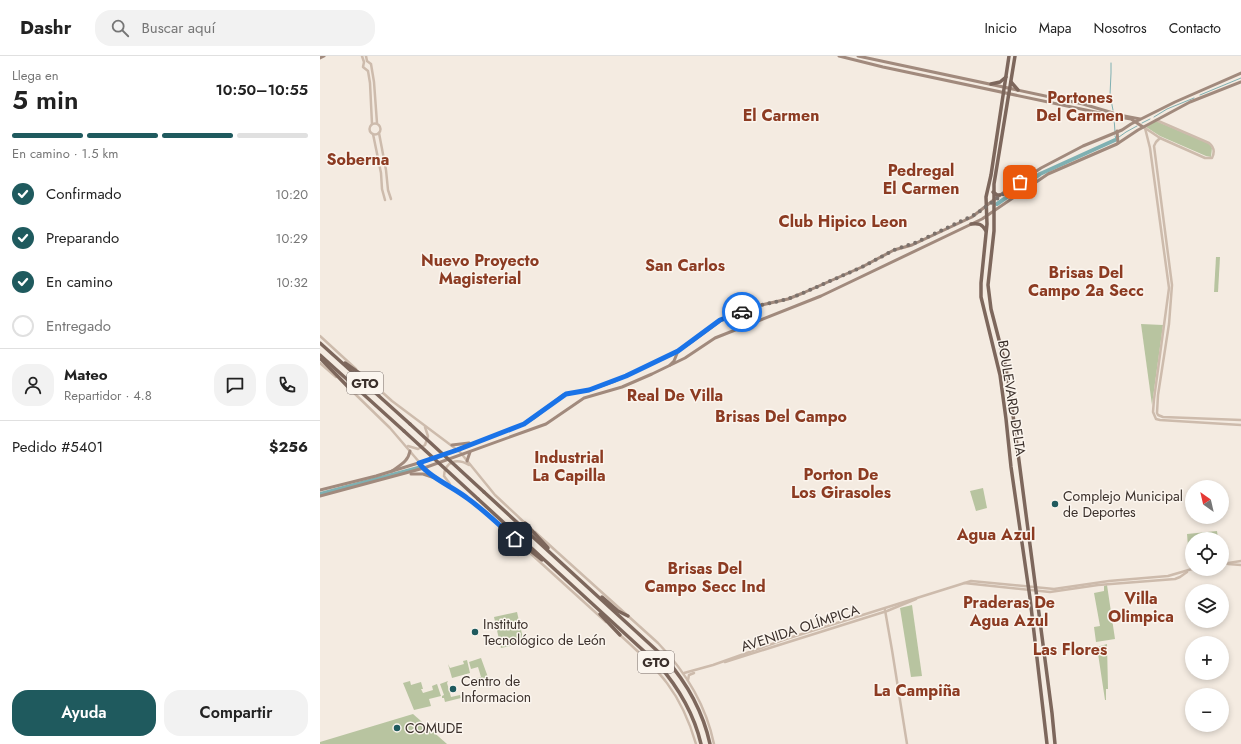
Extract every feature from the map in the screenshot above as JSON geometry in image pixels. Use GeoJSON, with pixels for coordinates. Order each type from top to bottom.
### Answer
{"type":"FeatureCollection","features":[{"type":"Feature","properties":{"kind":"main road"},"geometry":{"type":"LineString","coordinates":[[320,58],[324,56]]}},
{"type":"Feature","properties":{"kind":"main road"},"geometry":{"type":"LineString","coordinates":[[839,56],[883,67],[1010,91],[1108,114],[1135,122],[1144,127]]}},
{"type":"Feature","properties":{"kind":"main road"},"geometry":{"type":"LineString","coordinates":[[858,56],[991,84],[1004,90]]}},
{"type":"Feature","properties":{"kind":"main road","name":"BOULEVARD DELTA"},"geometry":{"type":"LineString","coordinates":[[1009,56],[1007,76],[986,197],[987,232],[981,288],[983,304],[1000,375],[1047,744]]}},
{"type":"Feature","properties":{"kind":"main road","name":"BOULEVARD DELTA"},"geometry":{"type":"LineString","coordinates":[[1015,56],[993,192],[993,238],[988,284],[991,309],[1010,392],[1055,744]]}},
{"type":"Feature","properties":{"kind":"main road"},"geometry":{"type":"LineString","coordinates":[[320,490],[419,463],[457,450],[528,422],[563,395],[589,390],[626,376],[678,351],[723,319],[757,306],[791,298],[818,288],[894,250],[917,242],[972,216],[1040,168],[1140,119],[1241,73]]}},
{"type":"Feature","properties":{"kind":"main road"},"geometry":{"type":"LineString","coordinates":[[991,84],[1000,82],[1007,76]]}},
{"type":"Feature","properties":{"kind":"main road"},"geometry":{"type":"LineString","coordinates":[[1011,82],[1018,90]]}},
{"type":"Feature","properties":{"kind":"main road"},"geometry":{"type":"LineString","coordinates":[[320,496],[424,468],[546,424],[584,398],[628,385],[679,362],[714,338],[820,296],[971,224],[987,216],[1048,174],[1118,143],[1156,120],[1197,99],[1241,82]]}},
{"type":"Feature","properties":{"kind":"main road"},"geometry":{"type":"LineString","coordinates":[[1010,91],[1018,90],[1083,104],[1103,111],[1140,119]]}},
{"type":"Feature","properties":{"kind":"main road"},"geometry":{"type":"LineString","coordinates":[[1194,94],[1197,99]]}},
{"type":"Feature","properties":{"kind":"main road"},"geometry":{"type":"LineString","coordinates":[[1001,110],[1006,111]]}},
{"type":"Feature","properties":{"kind":"main road"},"geometry":{"type":"LineString","coordinates":[[1153,113],[1152,117],[1156,120]]}},
{"type":"Feature","properties":{"kind":"main road"},"geometry":{"type":"LineString","coordinates":[[1160,118],[1162,122]]}},
{"type":"Feature","properties":{"kind":"main road"},"geometry":{"type":"LineString","coordinates":[[1117,131],[1118,143]]}},
{"type":"Feature","properties":{"kind":"main road"},"geometry":{"type":"LineString","coordinates":[[996,142],[1001,143]]}},
{"type":"Feature","properties":{"kind":"main road"},"geometry":{"type":"LineString","coordinates":[[993,192],[1000,195]]}},
{"type":"Feature","properties":{"kind":"main road"},"geometry":{"type":"LineString","coordinates":[[971,224],[981,224],[987,232]]}},
{"type":"Feature","properties":{"kind":"main road"},"geometry":{"type":"LineString","coordinates":[[991,337],[995,341],[998,336]]}},
{"type":"Feature","properties":{"kind":"main road","name":"GTO"},"geometry":{"type":"LineString","coordinates":[[320,342],[654,647],[679,675],[697,706],[710,744]]}},
{"type":"Feature","properties":{"kind":"main road"},"geometry":{"type":"LineString","coordinates":[[994,349],[998,346],[1001,348]]}},
{"type":"Feature","properties":{"kind":"main road"},"geometry":{"type":"LineString","coordinates":[[667,367],[674,361],[678,351]]}},
{"type":"Feature","properties":{"kind":"main road"},"geometry":{"type":"LineString","coordinates":[[331,352],[362,375]]}},
{"type":"Feature","properties":{"kind":"main road"},"geometry":{"type":"LineString","coordinates":[[672,354],[676,356],[679,362]]}},
{"type":"Feature","properties":{"kind":"main road"},"geometry":{"type":"LineString","coordinates":[[320,356],[353,392]]}},
{"type":"Feature","properties":{"kind":"main road","name":"GTO"},"geometry":{"type":"LineString","coordinates":[[320,356],[647,652],[664,671],[687,706],[695,724],[701,744]]}},
{"type":"Feature","properties":{"kind":"main road"},"geometry":{"type":"LineString","coordinates":[[589,390],[591,396]]}},
{"type":"Feature","properties":{"kind":"main road"},"geometry":{"type":"LineString","coordinates":[[452,445],[477,441]]}},
{"type":"Feature","properties":{"kind":"main road"},"geometry":{"type":"LineString","coordinates":[[467,461],[472,450]]}},
{"type":"Feature","properties":{"kind":"main road"},"geometry":{"type":"LineString","coordinates":[[389,472],[405,462],[410,451]]}},
{"type":"Feature","properties":{"kind":"main road"},"geometry":{"type":"LineString","coordinates":[[405,474],[423,474],[438,478]]}},
{"type":"Feature","properties":{"kind":"main road"},"geometry":{"type":"LineString","coordinates":[[525,523],[557,558]]}},
{"type":"Feature","properties":{"kind":"main road"},"geometry":{"type":"LineString","coordinates":[[505,530],[546,564],[554,568]]}},
{"type":"Feature","properties":{"kind":"main road"},"geometry":{"type":"LineString","coordinates":[[591,590],[618,611],[628,616]]}},
{"type":"Feature","properties":{"kind":"main road"},"geometry":{"type":"LineString","coordinates":[[586,598],[620,635]]}},
{"type":"Feature","properties":{"kind":"main road"},"geometry":{"type":"LineString","coordinates":[[1034,636],[1038,635],[1041,639]]}},
{"type":"Feature","properties":{"kind":"street"},"geometry":{"type":"LineString","coordinates":[[362,56],[366,62],[371,64],[369,70],[372,124],[369,130],[373,134],[385,200]]}},
{"type":"Feature","properties":{"kind":"street"},"geometry":{"type":"LineString","coordinates":[[366,56],[364,67],[369,70],[375,87],[377,123],[380,127],[379,133],[388,190],[391,199]]}},
{"type":"Feature","properties":{"kind":"street"},"geometry":{"type":"LineString","coordinates":[[1144,127],[1160,138],[1205,158],[1212,158],[1213,147],[1209,142],[1156,120]]}},
{"type":"Feature","properties":{"kind":"street"},"geometry":{"type":"LineString","coordinates":[[372,124],[377,123]]}},
{"type":"Feature","properties":{"kind":"street"},"geometry":{"type":"LineString","coordinates":[[1144,127],[1149,139],[1169,292],[1154,399],[1154,418],[1160,420],[1241,425]]}},
{"type":"Feature","properties":{"kind":"street"},"geometry":{"type":"LineString","coordinates":[[373,134],[379,133]]}},
{"type":"Feature","properties":{"kind":"street"},"geometry":{"type":"LineString","coordinates":[[1160,138],[1156,142],[1153,149],[1172,283],[1169,324],[1158,395],[1158,415],[1241,420]]}},
{"type":"Feature","properties":{"kind":"street"},"geometry":{"type":"LineString","coordinates":[[1152,163],[1156,164]]}},
{"type":"Feature","properties":{"kind":"street"},"geometry":{"type":"LineString","coordinates":[[381,173],[386,172]]}},
{"type":"Feature","properties":{"kind":"street"},"geometry":{"type":"LineString","coordinates":[[1165,323],[1169,324]]}},
{"type":"Feature","properties":{"kind":"street"},"geometry":{"type":"LineString","coordinates":[[320,336],[392,401],[462,454],[470,466],[495,495],[661,646],[684,673],[688,680],[702,706],[714,744]]}},
{"type":"Feature","properties":{"kind":"street"},"geometry":{"type":"LineString","coordinates":[[320,362],[383,420],[406,445],[424,468],[482,509],[647,659],[669,685],[683,708],[696,744]]}},
{"type":"Feature","properties":{"kind":"street"},"geometry":{"type":"LineString","coordinates":[[406,445],[415,449],[421,449],[424,446],[428,438],[424,426]]}},
{"type":"Feature","properties":{"kind":"street"},"geometry":{"type":"LineString","coordinates":[[458,491],[444,476],[445,469],[452,462],[458,461],[470,466]]}},
{"type":"Feature","properties":{"kind":"street"},"geometry":{"type":"LineString","coordinates":[[518,555],[523,547]]}},
{"type":"Feature","properties":{"kind":"street"},"geometry":{"type":"LineString","coordinates":[[1229,564],[1241,561]]}},
{"type":"Feature","properties":{"kind":"street"},"geometry":{"type":"LineString","coordinates":[[1229,564],[1241,565]]}},
{"type":"Feature","properties":{"kind":"street","name":"AVENIDA OLÍMPICA"},"geometry":{"type":"LineString","coordinates":[[684,673],[713,665],[786,639],[905,604],[920,597],[971,581],[1036,590],[1056,591],[1109,584],[1175,579],[1180,578],[1185,574]]}},
{"type":"Feature","properties":{"kind":"street"},"geometry":{"type":"LineString","coordinates":[[983,578],[984,582]]}},
{"type":"Feature","properties":{"kind":"street","name":"AVENIDA OLÍMPICA"},"geometry":{"type":"LineString","coordinates":[[964,583],[1028,588]]}},
{"type":"Feature","properties":{"kind":"street"},"geometry":{"type":"LineString","coordinates":[[884,610],[907,744]]}},
{"type":"Feature","properties":{"kind":"street","name":"AVENIDA OLÍMPICA"},"geometry":{"type":"LineString","coordinates":[[688,680],[690,674],[884,610]]}},
{"type":"Feature","properties":{"kind":"green space"},"geometry":{"type":"Polygon","coordinates":[[[1156,121],[1210,144],[1212,148],[1211,157],[1160,136],[1146,127],[1156,121]]]}},
{"type":"Feature","properties":{"kind":"green space"},"geometry":{"type":"Polygon","coordinates":[[[1216,257],[1220,257],[1218,292],[1214,292],[1216,257]]]}},
{"type":"Feature","properties":{"kind":"green space"},"geometry":{"type":"Polygon","coordinates":[[[1141,324],[1163,325],[1152,405],[1141,324]]]}},
{"type":"Feature","properties":{"kind":"green space"},"geometry":{"type":"Polygon","coordinates":[[[983,488],[987,508],[976,511],[970,491],[983,488]]]}},
{"type":"Feature","properties":{"kind":"green space"},"geometry":{"type":"Polygon","coordinates":[[[1107,585],[1115,639],[1096,642],[1094,627],[1100,626],[1094,593],[1104,591],[1104,586],[1107,585]]]}},
{"type":"Feature","properties":{"kind":"green space"},"geometry":{"type":"Polygon","coordinates":[[[912,605],[922,676],[911,677],[900,608],[912,605]]]}},
{"type":"Feature","properties":{"kind":"green space"},"geometry":{"type":"Polygon","coordinates":[[[517,612],[524,643],[501,648],[494,617],[517,612]]]}},
{"type":"Feature","properties":{"kind":"green space"},"geometry":{"type":"Polygon","coordinates":[[[1107,644],[1108,689],[1106,689],[1105,700],[1097,647],[1107,644]]]}},
{"type":"Feature","properties":{"kind":"green space"},"geometry":{"type":"Polygon","coordinates":[[[481,658],[489,680],[476,683],[474,679],[481,677],[478,667],[471,669],[469,662],[481,658]]]}},
{"type":"Feature","properties":{"kind":"green space"},"geometry":{"type":"Polygon","coordinates":[[[467,660],[470,673],[452,678],[448,664],[450,668],[464,664],[463,661],[467,660]]]}},
{"type":"Feature","properties":{"kind":"green space"},"geometry":{"type":"Polygon","coordinates":[[[410,681],[411,685],[421,682],[423,689],[421,689],[423,693],[433,690],[432,686],[437,684],[441,696],[429,699],[431,706],[414,710],[403,683],[410,681]]]}},
{"type":"Feature","properties":{"kind":"green space"},"geometry":{"type":"Polygon","coordinates":[[[448,681],[447,683],[451,697],[460,695],[461,698],[445,702],[444,698],[442,698],[444,695],[440,684],[448,681]]]}},
{"type":"Feature","properties":{"kind":"green space","name":"COMUDE"},"geometry":{"type":"Polygon","coordinates":[[[413,714],[447,744],[320,744],[320,742],[413,714]]]}},
{"type":"Feature","properties":{"kind":"waterway"},"geometry":{"type":"LineString","coordinates":[[1111,63],[1110,95],[1113,110]]}},
{"type":"Feature","properties":{"kind":"waterway"},"geometry":{"type":"LineString","coordinates":[[1200,95],[1241,78]]}},
{"type":"Feature","properties":{"kind":"waterway"},"geometry":{"type":"LineString","coordinates":[[1154,117],[1167,109],[1194,98]]}},
{"type":"Feature","properties":{"kind":"waterway"},"geometry":{"type":"LineString","coordinates":[[1114,118],[1115,132]]}},
{"type":"Feature","properties":{"kind":"waterway"},"geometry":{"type":"LineString","coordinates":[[1142,123],[1150,119]]}},
{"type":"Feature","properties":{"kind":"waterway"},"geometry":{"type":"LineString","coordinates":[[1119,137],[1137,126]]}},
{"type":"Feature","properties":{"kind":"waterway"},"geometry":{"type":"LineString","coordinates":[[997,204],[1040,174],[1115,140]]}},
{"type":"Feature","properties":{"kind":"waterway"},"geometry":{"type":"LineString","coordinates":[[320,494],[418,468]]}},
{"type":"Feature","properties":{"kind":"way so far"},"geometry":{"type":"LineString","coordinates":[[742,312],[757,306],[788,299],[833,281],[894,250],[917,242],[976,214],[1000,195],[1020,182]]}},
{"type":"Feature","properties":{"kind":"place","name":"Complejo Municipal de Deportes"},"geometry":{"type":"Point","coordinates":[1055,504]}},
{"type":"Feature","properties":{"kind":"place","name":"Instituto Tecnológico de León"},"geometry":{"type":"Point","coordinates":[475,632]}},
{"type":"Feature","properties":{"kind":"place","name":"Centro de Informacion"},"geometry":{"type":"Point","coordinates":[453,689]}},
{"type":"Feature","properties":{"kind":"place","name":"COMUDE"},"geometry":{"type":"Point","coordinates":[397,728]}},
{"type":"Feature","properties":{"kind":"district","name":"Portones Del Carmen"},"geometry":{"type":"Point","coordinates":[1080,106]}},
{"type":"Feature","properties":{"kind":"district","name":"El Carmen"},"geometry":{"type":"Point","coordinates":[781,115]}},
{"type":"Feature","properties":{"kind":"district","name":"Soberna"},"geometry":{"type":"Point","coordinates":[358,159]}},
{"type":"Feature","properties":{"kind":"district","name":"Pedregal El Carmen"},"geometry":{"type":"Point","coordinates":[921,179]}},
{"type":"Feature","properties":{"kind":"district","name":"Club Hipico Leon"},"geometry":{"type":"Point","coordinates":[843,221]}},
{"type":"Feature","properties":{"kind":"district","name":"San Carlos"},"geometry":{"type":"Point","coordinates":[685,265]}},
{"type":"Feature","properties":{"kind":"district","name":"Nuevo Proyecto Magisterial"},"geometry":{"type":"Point","coordinates":[480,269]}},
{"type":"Feature","properties":{"kind":"district","name":"Brisas Del Campo 2a Secc"},"geometry":{"type":"Point","coordinates":[1086,281]}},
{"type":"Feature","properties":{"kind":"district","name":"Real De Villa"},"geometry":{"type":"Point","coordinates":[675,395]}},
{"type":"Feature","properties":{"kind":"district","name":"Brisas Del Campo"},"geometry":{"type":"Point","coordinates":[781,416]}},
{"type":"Feature","properties":{"kind":"district","name":"Industrial La Capilla"},"geometry":{"type":"Point","coordinates":[569,466]}},
{"type":"Feature","properties":{"kind":"district","name":"Porton De Los Girasoles"},"geometry":{"type":"Point","coordinates":[841,483]}},
{"type":"Feature","properties":{"kind":"district","name":"Agua Azul"},"geometry":{"type":"Point","coordinates":[996,534]}},
{"type":"Feature","properties":{"kind":"district","name":"Brisas Del Campo Secc Ind"},"geometry":{"type":"Point","coordinates":[705,577]}},
{"type":"Feature","properties":{"kind":"district","name":"Villa Olimpica"},"geometry":{"type":"Point","coordinates":[1141,607]}},
{"type":"Feature","properties":{"kind":"district","name":"Praderas De Agua Azul"},"geometry":{"type":"Point","coordinates":[1009,611]}},
{"type":"Feature","properties":{"kind":"district","name":"Las Flores"},"geometry":{"type":"Point","coordinates":[1070,649]}},
{"type":"Feature","properties":{"kind":"district","name":"La Campiña"},"geometry":{"type":"Point","coordinates":[917,690]}},
{"type":"Feature","properties":{"kind":"route"},"geometry":{"type":"LineString","coordinates":[[515,539],[482,509],[427,472],[419,463],[524,424],[563,395],[589,390],[626,376],[678,351],[720,320],[742,312]]}}]}
